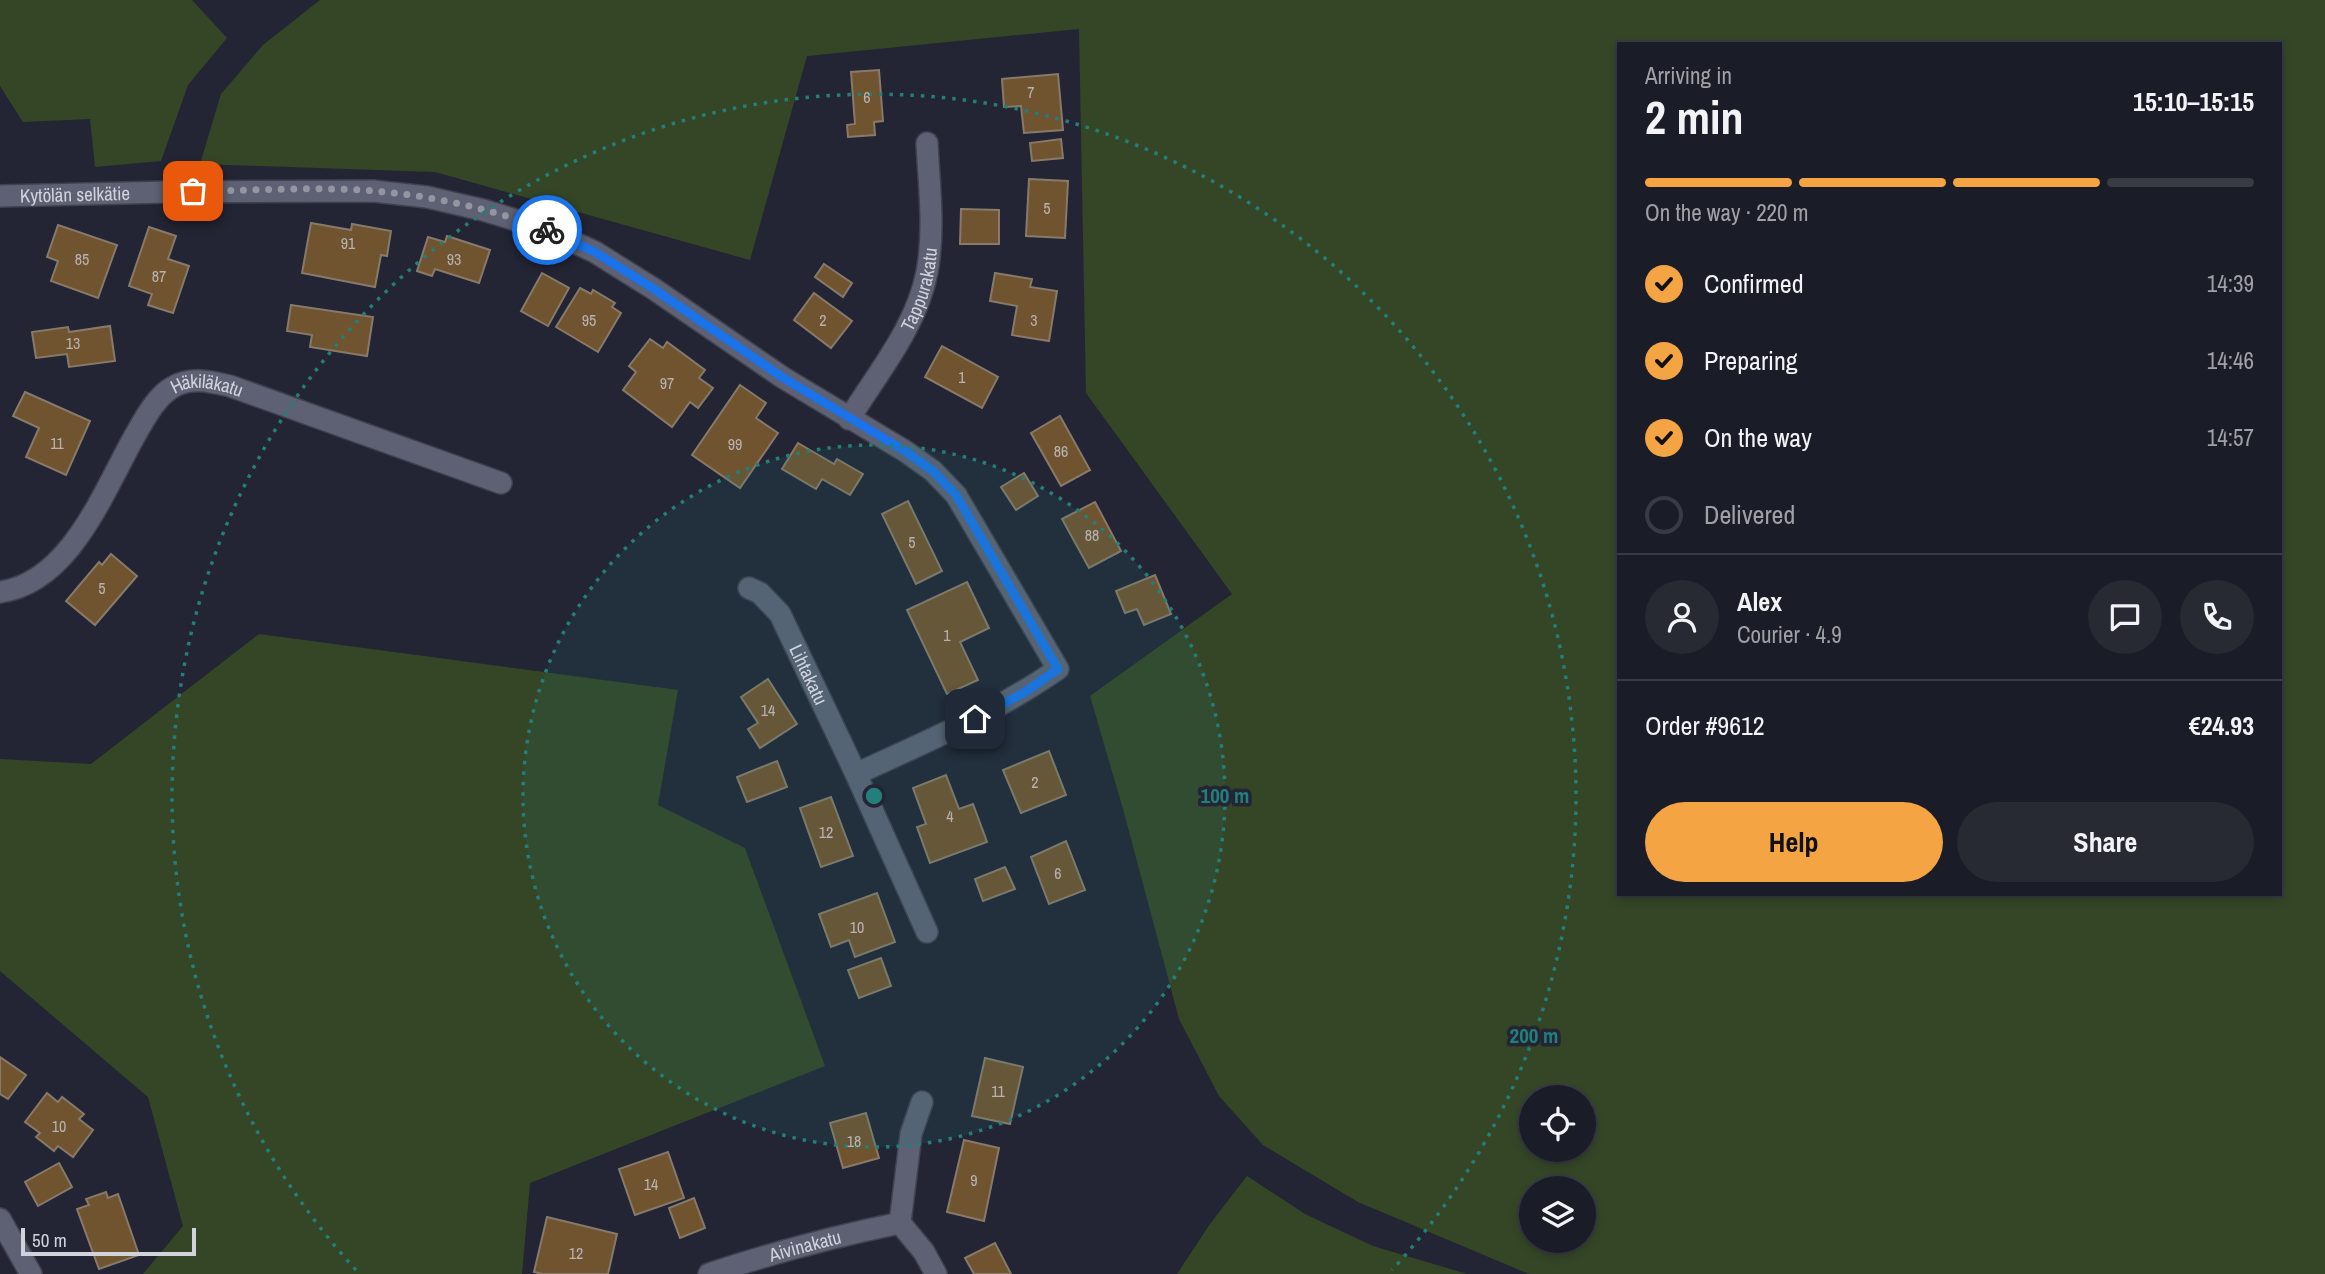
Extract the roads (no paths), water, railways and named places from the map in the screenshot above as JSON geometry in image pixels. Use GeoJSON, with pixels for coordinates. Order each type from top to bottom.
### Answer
{"type":"FeatureCollection","features":[{"type":"Feature","properties":{"kind":"street","name":"Tappurakatu"},"geometry":{"type":"LineString","coordinates":[[849,419],[916,307],[927,272],[931,228],[926,143]]}},
{"type":"Feature","properties":{"kind":"street","name":"Kytölän selkätie"},"geometry":{"type":"LineString","coordinates":[[0,196],[373,191],[427,197],[483,210],[545,229],[595,252],[782,377],[905,451],[933,471],[956,495],[1058,669],[1025,692],[975,719],[856,774]]}},
{"type":"Feature","properties":{"kind":"street","name":"Häkiläkatu"},"geometry":{"type":"LineString","coordinates":[[0,592],[12,590],[45,574],[67,551],[86,526],[138,430],[158,400],[173,386],[189,381],[208,381],[230,386],[501,483]]}},
{"type":"Feature","properties":{"kind":"street","name":"Lihtakatu"},"geometry":{"type":"LineString","coordinates":[[749,587],[760,593],[780,614],[927,932]]}},
{"type":"Feature","properties":{"kind":"street"},"geometry":{"type":"LineString","coordinates":[[922,1102],[911,1134],[900,1223],[924,1252],[936,1274]]}},
{"type":"Feature","properties":{"kind":"street"},"geometry":{"type":"LineString","coordinates":[[0,1219],[31,1274]]}},
{"type":"Feature","properties":{"kind":"street","name":"Aivinakatu"},"geometry":{"type":"LineString","coordinates":[[709,1274],[800,1246],[900,1223]]}}]}
